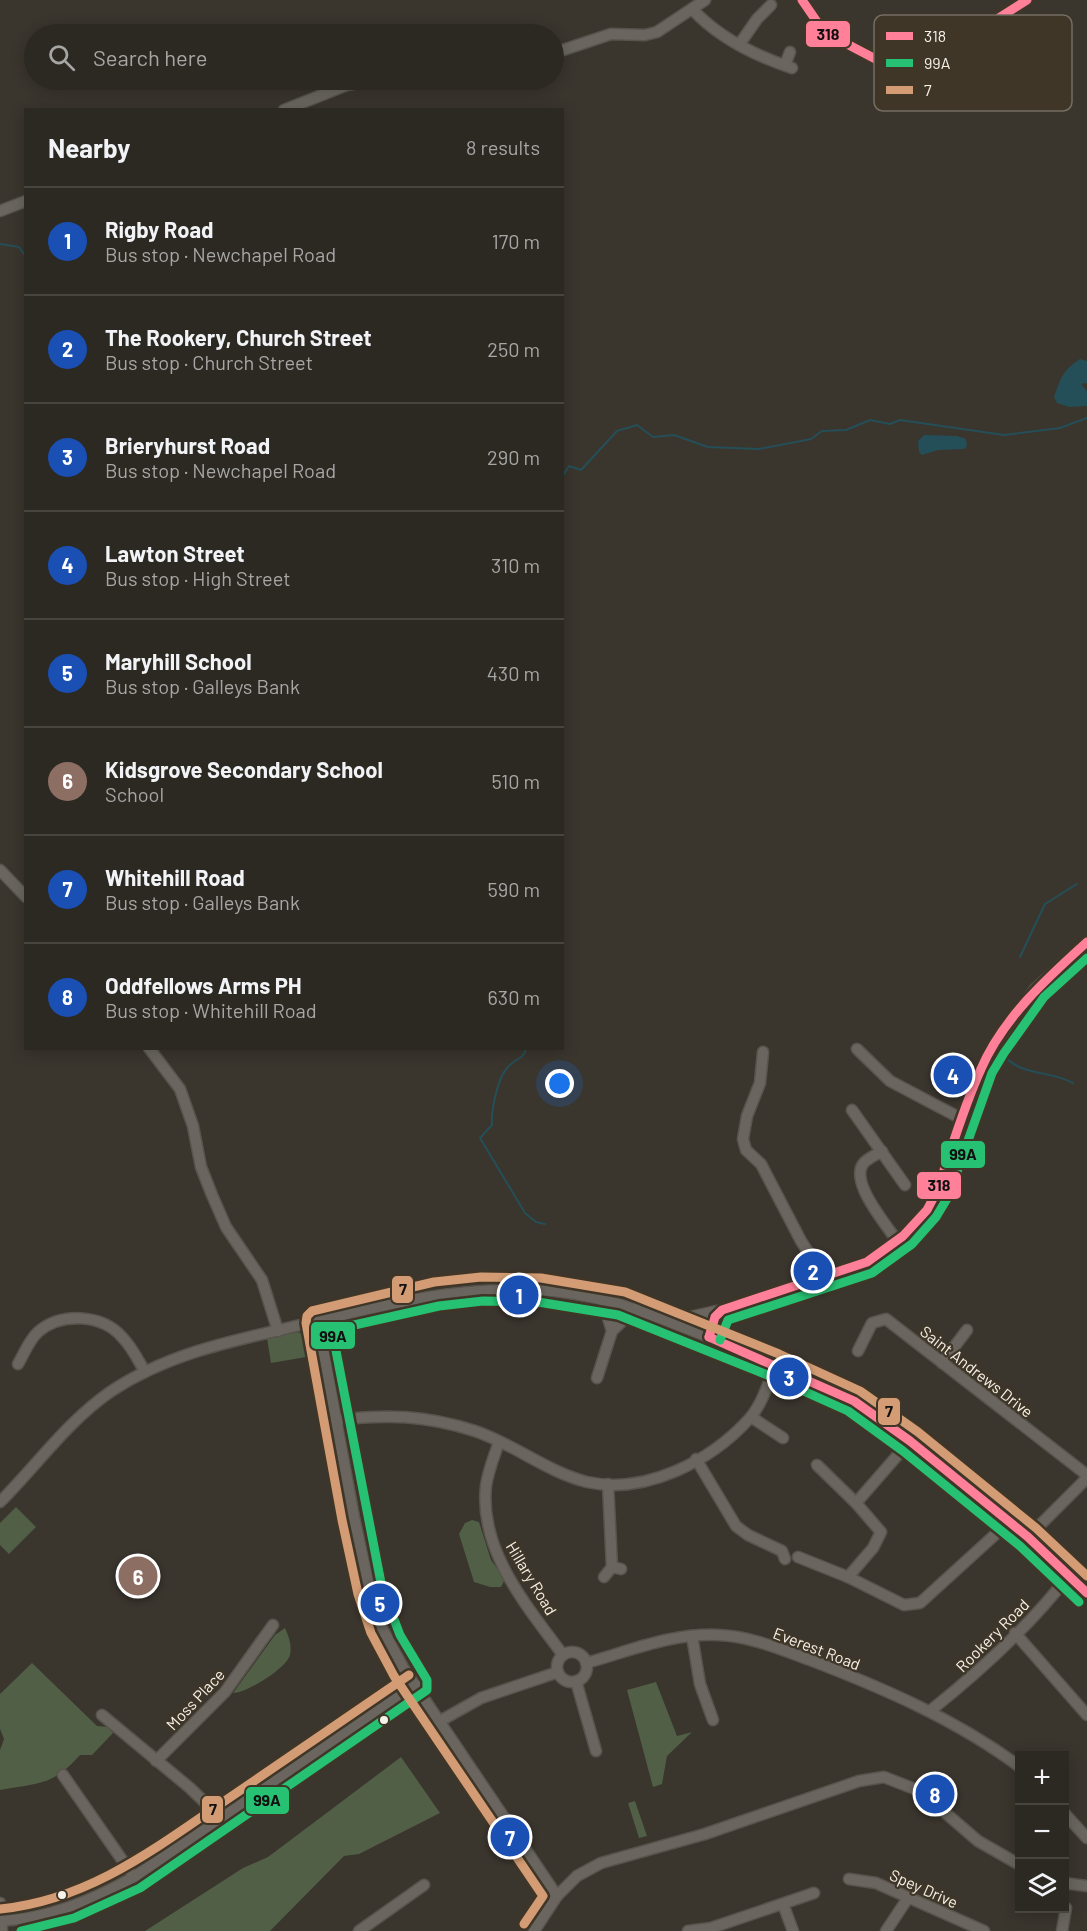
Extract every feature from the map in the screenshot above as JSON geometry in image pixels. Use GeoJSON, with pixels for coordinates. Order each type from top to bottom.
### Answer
{"type":"FeatureCollection","features":[{"type":"Feature","properties":{"kind":"street"},"geometry":{"type":"LineString","coordinates":[[564,50],[611,34],[645,35],[657,32],[705,0]]}},
{"type":"Feature","properties":{"kind":"street"},"geometry":{"type":"LineString","coordinates":[[802,0],[824,32],[874,58]]}},
{"type":"Feature","properties":{"kind":"street"},"geometry":{"type":"LineString","coordinates":[[1003,15],[1027,0]]}},
{"type":"Feature","properties":{"kind":"street"},"geometry":{"type":"LineString","coordinates":[[739,45],[757,19],[771,5]]}},
{"type":"Feature","properties":{"kind":"street"},"geometry":{"type":"LineString","coordinates":[[692,9],[705,23],[739,45],[788,66],[790,52]]}},
{"type":"Feature","properties":{"kind":"street"},"geometry":{"type":"LineString","coordinates":[[289,108],[334,90]]}},
{"type":"Feature","properties":{"kind":"street"},"geometry":{"type":"LineString","coordinates":[[0,211],[24,202]]}},
{"type":"Feature","properties":{"kind":"street"},"geometry":{"type":"LineString","coordinates":[[0,870],[24,895]]}},
{"type":"Feature","properties":{"kind":"street"},"geometry":{"type":"LineString","coordinates":[[669,1321],[722,1310],[867,1262],[897,1242],[928,1209],[937,1191],[981,1068],[994,1046],[1035,989],[1087,942]]}},
{"type":"Feature","properties":{"kind":"street"},"geometry":{"type":"LineString","coordinates":[[857,1049],[890,1081],[962,1119]]}},
{"type":"Feature","properties":{"kind":"street"},"geometry":{"type":"LineString","coordinates":[[151,1050],[180,1089],[193,1126],[201,1167],[212,1195],[226,1227],[262,1280],[278,1331]]}},
{"type":"Feature","properties":{"kind":"street"},"geometry":{"type":"LineString","coordinates":[[763,1052],[760,1083],[747,1116],[743,1139],[746,1150],[761,1164],[801,1241],[823,1275]]}},
{"type":"Feature","properties":{"kind":"street"},"geometry":{"type":"LineString","coordinates":[[852,1110],[905,1185]]}},
{"type":"Feature","properties":{"kind":"street"},"geometry":{"type":"LineString","coordinates":[[882,1151],[864,1162],[858,1174],[862,1188],[897,1242]]}},
{"type":"Feature","properties":{"kind":"street"},"geometry":{"type":"LineString","coordinates":[[0,1502],[71,1425],[97,1402],[145,1372],[217,1344],[459,1291],[539,1290],[602,1298],[636,1308],[775,1365],[854,1401],[910,1441],[1009,1522],[1087,1593]]}},
{"type":"Feature","properties":{"kind":"street"},"geometry":{"type":"LineString","coordinates":[[602,1298],[612,1331]]}},
{"type":"Feature","properties":{"kind":"street"},"geometry":{"type":"LineString","coordinates":[[597,1378],[612,1331],[636,1308]]}},
{"type":"Feature","properties":{"kind":"street"},"geometry":{"type":"LineString","coordinates":[[709,1337],[715,1317],[722,1310]]}},
{"type":"Feature","properties":{"kind":"street"},"geometry":{"type":"LineString","coordinates":[[16,1366],[38,1333],[53,1323],[79,1318],[103,1323],[122,1336],[145,1372]]}},
{"type":"Feature","properties":{"kind":"street","name":"Saint Andrews Drive"},"geometry":{"type":"LineString","coordinates":[[858,1351],[872,1323],[885,1319],[1087,1476]]}},
{"type":"Feature","properties":{"kind":"street"},"geometry":{"type":"LineString","coordinates":[[318,1321],[370,1591],[382,1628],[404,1669],[557,1896]]}},
{"type":"Feature","properties":{"kind":"street"},"geometry":{"type":"LineString","coordinates":[[942,1364],[967,1330]]}},
{"type":"Feature","properties":{"kind":"street"},"geometry":{"type":"LineString","coordinates":[[336,1420],[411,1416],[477,1432],[558,1472],[588,1482],[630,1485],[648,1482],[696,1459],[722,1443],[751,1417],[775,1365]]}},
{"type":"Feature","properties":{"kind":"street"},"geometry":{"type":"LineString","coordinates":[[751,1417],[783,1438]]}},
{"type":"Feature","properties":{"kind":"street"},"geometry":{"type":"LineString","coordinates":[[856,1503],[910,1441]]}},
{"type":"Feature","properties":{"kind":"street","name":"Hillary Road"},"geometry":{"type":"LineString","coordinates":[[499,1442],[486,1488],[490,1534],[502,1564],[517,1589],[563,1655]]}},
{"type":"Feature","properties":{"kind":"street"},"geometry":{"type":"LineString","coordinates":[[696,1459],[736,1526],[748,1535],[782,1551],[785,1559]]}},
{"type":"Feature","properties":{"kind":"street"},"geometry":{"type":"LineString","coordinates":[[817,1465],[856,1503],[881,1532],[873,1548],[848,1577]]}},
{"type":"Feature","properties":{"kind":"street"},"geometry":{"type":"LineString","coordinates":[[1028,1538],[1087,1476]]}},
{"type":"Feature","properties":{"kind":"street"},"geometry":{"type":"LineString","coordinates":[[604,1577],[616,1568],[608,1484]]}},
{"type":"Feature","properties":{"kind":"street"},"geometry":{"type":"LineString","coordinates":[[798,1557],[848,1577],[904,1605],[920,1604],[1009,1522]]}},
{"type":"Feature","properties":{"kind":"street","name":"Rookery Road"},"geometry":{"type":"LineString","coordinates":[[930,1711],[978,1673],[1069,1575]]}},
{"type":"Feature","properties":{"kind":"street","name":"Moss Place"},"geometry":{"type":"LineString","coordinates":[[156,1761],[225,1692],[273,1625]]}},
{"type":"Feature","properties":{"kind":"street"},"geometry":{"type":"LineString","coordinates":[[1016,1633],[1087,1715]]}},
{"type":"Feature","properties":{"kind":"street","name":"Everest Road"},"geometry":{"type":"LineString","coordinates":[[585,1663],[647,1644],[692,1636],[720,1635],[767,1644],[930,1711],[1015,1764]]}},
{"type":"Feature","properties":{"kind":"street"},"geometry":{"type":"LineString","coordinates":[[692,1636],[700,1683],[713,1720]]}},
{"type":"Feature","properties":{"kind":"street"},"geometry":{"type":"LineString","coordinates":[[576,1653],[585,1663],[584,1674],[576,1681],[567,1681],[558,1672],[557,1663],[563,1655],[576,1653]]}},
{"type":"Feature","properties":{"kind":"street"},"geometry":{"type":"LineString","coordinates":[[440,1721],[481,1698],[558,1672]]}},
{"type":"Feature","properties":{"kind":"street"},"geometry":{"type":"LineString","coordinates":[[576,1681],[596,1750]]}},
{"type":"Feature","properties":{"kind":"street"},"geometry":{"type":"LineString","coordinates":[[0,1903],[1,1924],[66,1910],[100,1897],[134,1878],[416,1685]]}},
{"type":"Feature","properties":{"kind":"street"},"geometry":{"type":"LineString","coordinates":[[102,1715],[220,1817]]}},
{"type":"Feature","properties":{"kind":"street"},"geometry":{"type":"LineString","coordinates":[[63,1775],[134,1878]]}},
{"type":"Feature","properties":{"kind":"street"},"geometry":{"type":"LineString","coordinates":[[534,1931],[557,1896],[577,1876],[601,1863],[705,1834],[859,1781],[884,1777],[920,1791],[978,1841],[1015,1862]]}},
{"type":"Feature","properties":{"kind":"street"},"geometry":{"type":"LineString","coordinates":[[1069,1818],[1087,1838]]}},
{"type":"Feature","properties":{"kind":"street","name":"Spey Drive"},"geometry":{"type":"LineString","coordinates":[[849,1880],[862,1876],[983,1931]]}},
{"type":"Feature","properties":{"kind":"street"},"geometry":{"type":"LineString","coordinates":[[1069,1884],[1087,1886]]}},
{"type":"Feature","properties":{"kind":"street"},"geometry":{"type":"LineString","coordinates":[[359,1931],[424,1885]]}},
{"type":"Feature","properties":{"kind":"street"},"geometry":{"type":"LineString","coordinates":[[688,1931],[712,1929],[814,1893]]}},
{"type":"Feature","properties":{"kind":"street"},"geometry":{"type":"LineString","coordinates":[[886,1931],[908,1898]]}},
{"type":"Feature","properties":{"kind":"street"},"geometry":{"type":"LineString","coordinates":[[783,1904],[793,1931]]}},
{"type":"Feature","properties":{"kind":"street"},"geometry":{"type":"LineString","coordinates":[[1062,1931],[1065,1913]]}},
{"type":"Feature","properties":{"kind":"green space"},"geometry":{"type":"Polygon","coordinates":[[[298,1332],[310,1338],[312,1356],[271,1363],[267,1338],[298,1332]]]}},
{"type":"Feature","properties":{"kind":"green space"},"geometry":{"type":"Polygon","coordinates":[[[16,1507],[36,1527],[9,1554],[0,1545],[0,1523],[16,1507]]]}},
{"type":"Feature","properties":{"kind":"green space"},"geometry":{"type":"Polygon","coordinates":[[[472,1520],[479,1522],[491,1560],[505,1579],[501,1587],[490,1587],[474,1582],[459,1534],[465,1523],[472,1520]]]}},
{"type":"Feature","properties":{"kind":"green space"},"geometry":{"type":"Polygon","coordinates":[[[285,1628],[291,1648],[287,1661],[265,1679],[247,1689],[233,1693],[275,1635],[285,1628]]]}},
{"type":"Feature","properties":{"kind":"green space"},"geometry":{"type":"Polygon","coordinates":[[[32,1663],[97,1726],[108,1727],[113,1733],[92,1755],[80,1755],[53,1778],[44,1782],[0,1790],[0,1750],[4,1739],[0,1729],[0,1694],[32,1663]]]}},
{"type":"Feature","properties":{"kind":"green space"},"geometry":{"type":"Polygon","coordinates":[[[656,1682],[677,1736],[692,1732],[667,1756],[662,1784],[653,1787],[627,1690],[656,1682]]]}},
{"type":"Feature","properties":{"kind":"green space"},"geometry":{"type":"Polygon","coordinates":[[[401,1757],[440,1813],[359,1854],[344,1856],[270,1931],[145,1931],[243,1868],[268,1857],[401,1757]]]}},
{"type":"Feature","properties":{"kind":"green space"},"geometry":{"type":"Polygon","coordinates":[[[635,1801],[647,1836],[639,1838],[628,1803],[635,1801]]]}},
{"type":"Feature","properties":{"kind":"water"},"geometry":{"type":"Polygon","coordinates":[[[1080,359],[1087,361],[1087,383],[1081,384],[1087,391],[1087,406],[1069,407],[1057,403],[1054,397],[1061,380],[1069,367],[1080,359]]]}},
{"type":"Feature","properties":{"kind":"water"},"geometry":{"type":"Polygon","coordinates":[[[924,435],[957,436],[966,439],[967,446],[964,449],[938,450],[922,455],[919,452],[918,441],[924,435]]]}},
{"type":"Feature","properties":{"kind":"waterway"},"geometry":{"type":"LineString","coordinates":[[0,244],[19,247],[24,254]]}},
{"type":"Feature","properties":{"kind":"waterway"},"geometry":{"type":"LineString","coordinates":[[564,474],[569,466],[581,470],[617,431],[637,425],[653,437],[674,435],[708,447],[759,449],[811,439],[822,431],[846,430],[870,420],[890,424],[900,420],[1004,435],[1060,428],[1087,418]]}},
{"type":"Feature","properties":{"kind":"waterway"},"geometry":{"type":"LineString","coordinates":[[1020,957],[1045,904],[1077,884]]}},
{"type":"Feature","properties":{"kind":"waterway"},"geometry":{"type":"LineString","coordinates":[[526,1050],[502,1076],[494,1102],[492,1125],[480,1138],[525,1213],[536,1222],[545,1224]]}},
{"type":"Feature","properties":{"kind":"waterway"},"geometry":{"type":"LineString","coordinates":[[1002,1054],[1019,1067],[1073,1083]]}},
{"type":"Feature","properties":{"kind":"transit line","name":"318"},"geometry":{"type":"LineString","coordinates":[[802,0],[824,32],[874,58]]}},
{"type":"Feature","properties":{"kind":"transit line","name":"318"},"geometry":{"type":"LineString","coordinates":[[1003,15],[1027,0]]}},
{"type":"Feature","properties":{"kind":"transit line","name":"318"},"geometry":{"type":"LineString","coordinates":[[709,1337],[715,1317],[722,1310],[867,1262],[903,1236],[927,1210],[937,1191],[963,1114],[990,1050],[1027,1000],[1087,942]]}},
{"type":"Feature","properties":{"kind":"transit line","name":"99A"},"geometry":{"type":"LineString","coordinates":[[720,1340],[728,1320],[872,1273],[912,1244],[936,1217],[948,1197],[992,1073],[1004,1053],[1044,997],[1087,958]]}},
{"type":"Feature","properties":{"kind":"transit line","name":"7"},"geometry":{"type":"LineString","coordinates":[[524,1924],[543,1896],[394,1676],[371,1633],[358,1594],[342,1520],[306,1323],[307,1316],[312,1311],[434,1282],[481,1277],[541,1278],[625,1292],[779,1354],[860,1391],[918,1432],[1036,1528],[1087,1576]]}},
{"type":"Feature","properties":{"kind":"transit line","name":"99A"},"geometry":{"type":"LineString","coordinates":[[21,1931],[74,1918],[140,1888],[427,1690],[427,1680],[400,1635],[382,1588],[332,1330],[439,1306],[483,1301],[538,1302],[618,1315],[770,1376],[848,1411],[903,1451],[1020,1546],[1079,1602]]}},
{"type":"Feature","properties":{"kind":"transit line","name":"318"},"geometry":{"type":"LineString","coordinates":[[709,1337],[854,1401],[910,1441],[1028,1537],[1087,1593]]}},
{"type":"Feature","properties":{"kind":"transit line","name":"7"},"geometry":{"type":"LineString","coordinates":[[0,1909],[33,1904],[65,1894],[124,1867],[180,1832],[409,1675]]}},
{"type":"Feature","properties":{"kind":"place","name":"Lawton Street"},"geometry":{"type":"Point","coordinates":[953,1075]}},
{"type":"Feature","properties":{"kind":"place","name":"The Rookery, Church Street"},"geometry":{"type":"Point","coordinates":[813,1271]}},
{"type":"Feature","properties":{"kind":"place","name":"Rigby Road"},"geometry":{"type":"Point","coordinates":[519,1295]}},
{"type":"Feature","properties":{"kind":"place","name":"Brieryhurst Road"},"geometry":{"type":"Point","coordinates":[789,1377]}},
{"type":"Feature","properties":{"kind":"place","name":"Kidsgrove Secondary School"},"geometry":{"type":"Point","coordinates":[138,1576]}},
{"type":"Feature","properties":{"kind":"place","name":"Maryhill School"},"geometry":{"type":"Point","coordinates":[380,1603]}},
{"type":"Feature","properties":{"kind":"place","name":"Oddfellows Arms PH"},"geometry":{"type":"Point","coordinates":[935,1794]}},
{"type":"Feature","properties":{"kind":"place","name":"Whitehill Road"},"geometry":{"type":"Point","coordinates":[510,1837]}}]}
